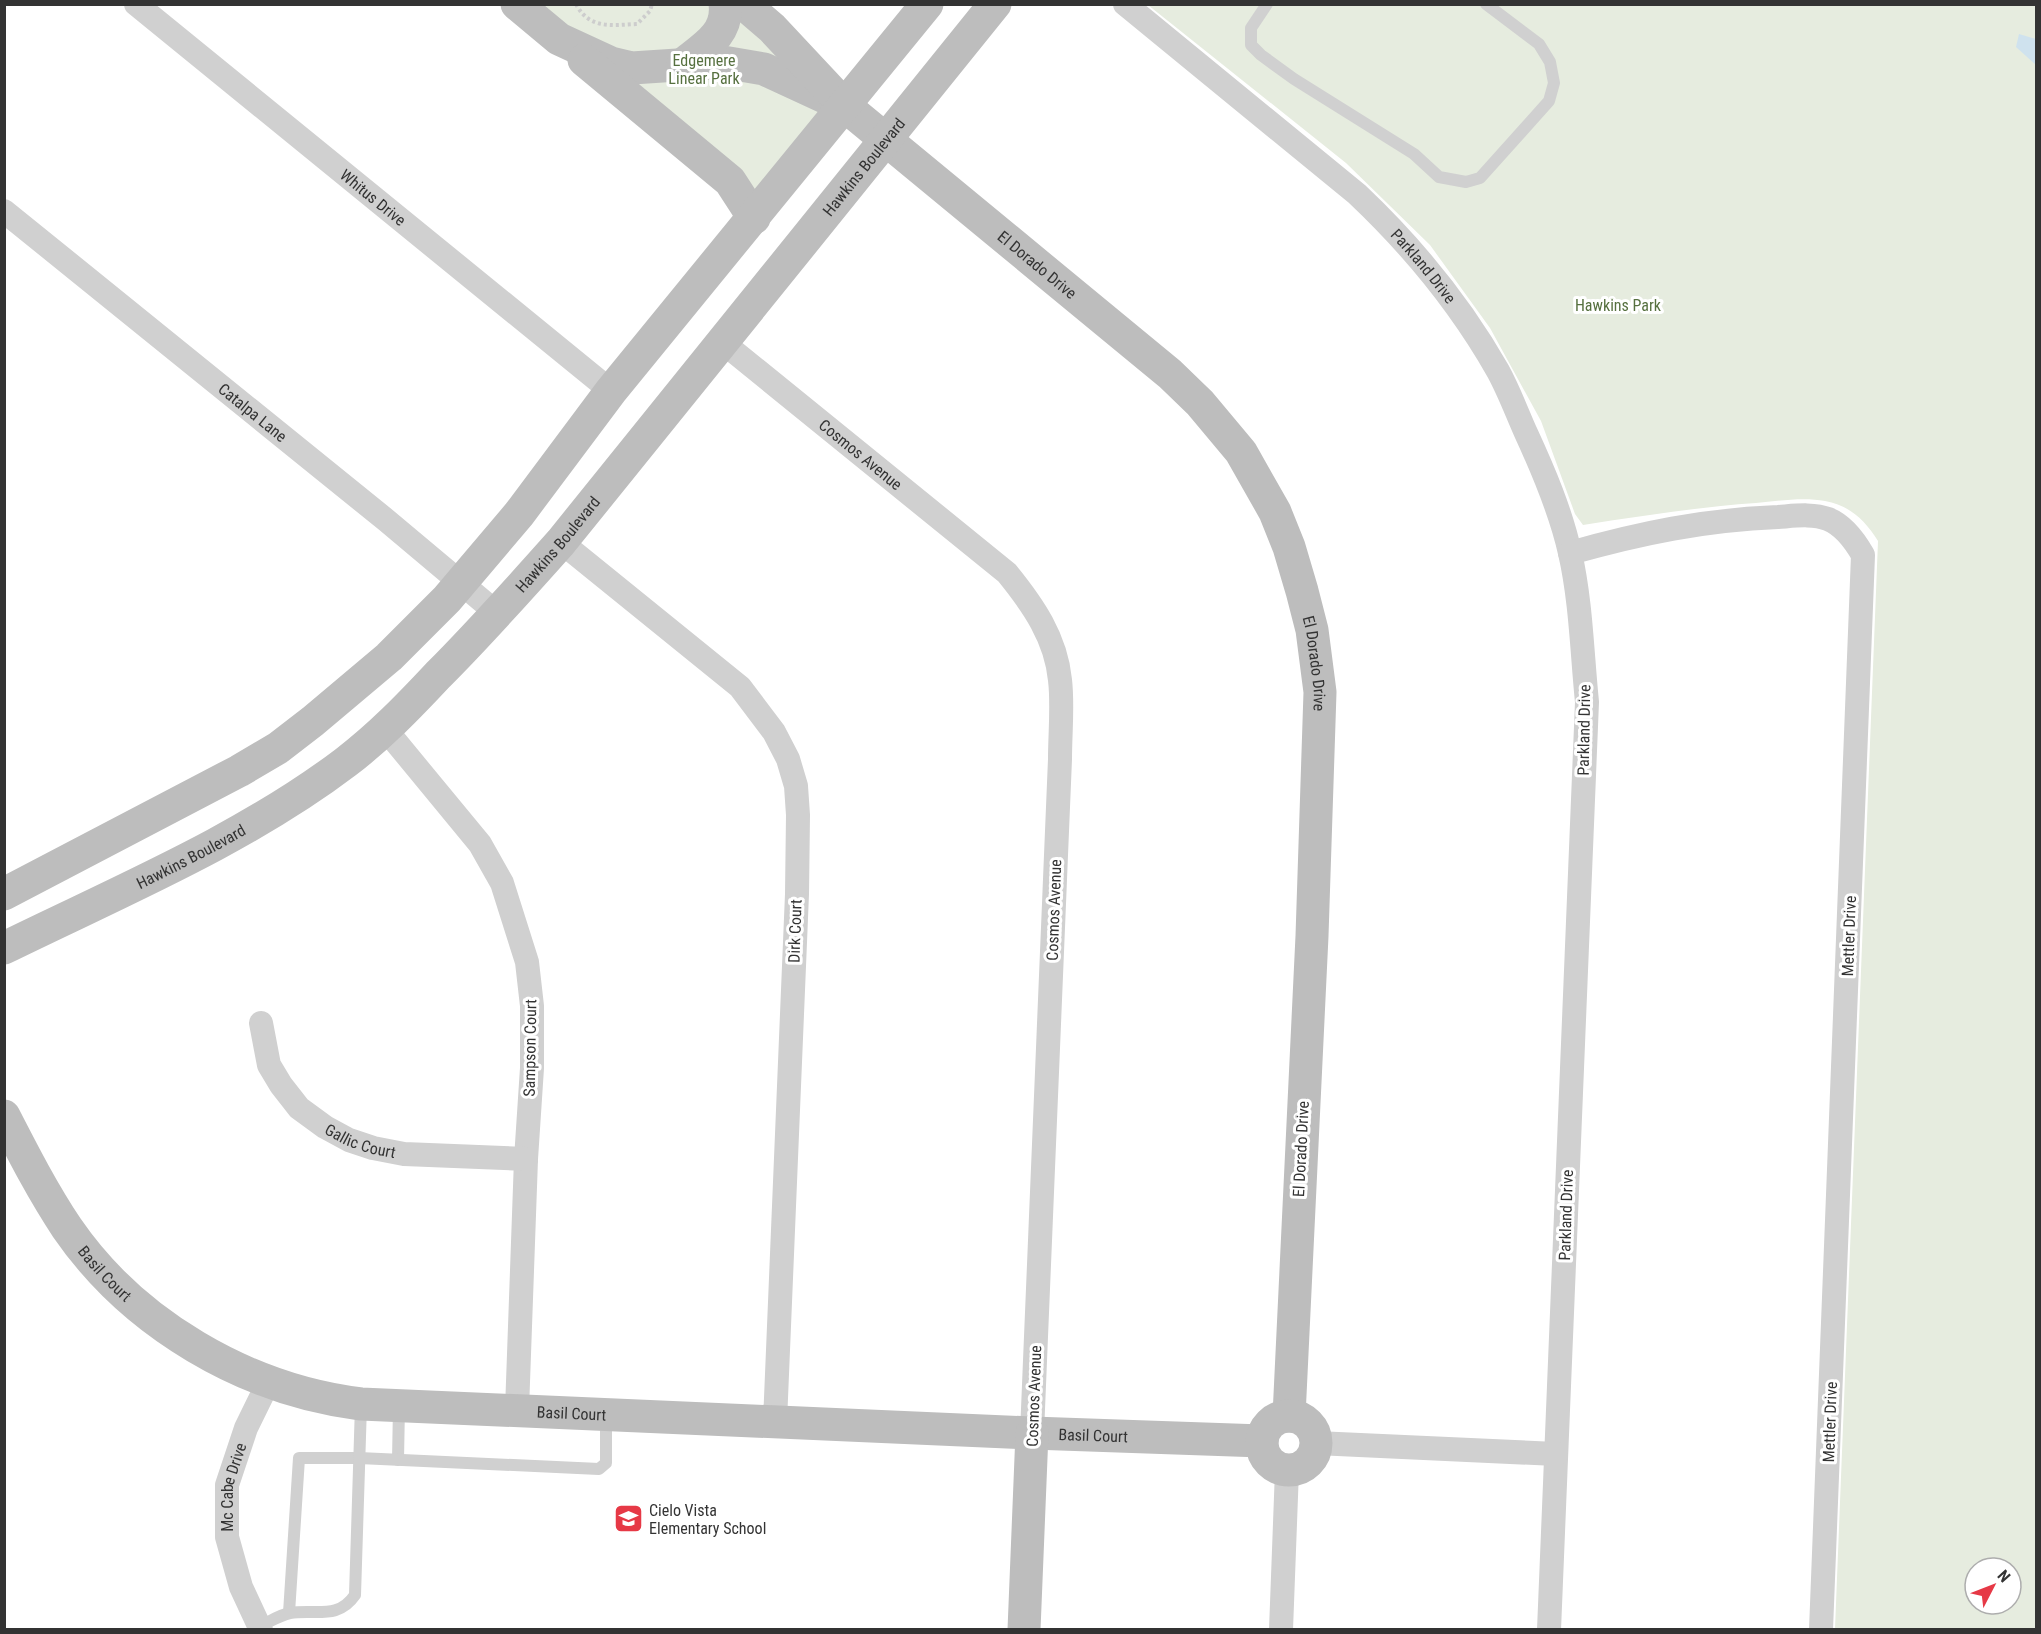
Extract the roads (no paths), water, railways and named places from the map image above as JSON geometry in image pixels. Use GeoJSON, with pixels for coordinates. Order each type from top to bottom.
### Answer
{"type":"FeatureCollection","features":[{"type":"Feature","properties":{"kind":"main road"},"geometry":{"type":"LineString","coordinates":[[517,4],[730,181],[754,218]]}},
{"type":"Feature","properties":{"kind":"main road"},"geometry":{"type":"LineString","coordinates":[[683,64],[706,46],[723,27],[725,4]]}},
{"type":"Feature","properties":{"kind":"main road"},"geometry":{"type":"LineString","coordinates":[[744,4],[772,28],[845,106]]}},
{"type":"Feature","properties":{"kind":"main road"},"geometry":{"type":"LineString","coordinates":[[4,894],[239,771],[278,748],[390,657],[460,583],[519,514],[611,391],[927,4]]}},
{"type":"Feature","properties":{"kind":"main road","name":"Hawkins Boulevard"},"geometry":{"type":"LineString","coordinates":[[4,948],[208,848],[292,799],[345,763],[386,730],[498,614],[561,542],[995,4]]}},
{"type":"Feature","properties":{"kind":"main road"},"geometry":{"type":"LineString","coordinates":[[559,39],[611,63],[632,68],[723,62],[764,69],[845,106]]}},
{"type":"Feature","properties":{"kind":"main road","name":"El Dorado Drive"},"geometry":{"type":"LineString","coordinates":[[845,106],[1170,374],[1200,403],[1241,452],[1275,512],[1289,547],[1312,630],[1320,692],[1312,936],[1289,1416]]}},
{"type":"Feature","properties":{"kind":"main road","name":"Basil Court"},"geometry":{"type":"LineString","coordinates":[[4,1116],[40,1186],[69,1230],[117,1287],[141,1308],[200,1350],[298,1392],[361,1404],[1262,1441]]}},
{"type":"Feature","properties":{"kind":"main road"},"geometry":{"type":"LineString","coordinates":[[1289,1416],[1299,1418],[1308,1424],[1314,1432],[1316,1443],[1314,1454],[1307,1463],[1287,1470],[1268,1461],[1263,1451],[1262,1441],[1271,1423],[1289,1416]]}},
{"type":"Feature","properties":{"kind":"main road","name":"Cosmos Avenue"},"geometry":{"type":"LineString","coordinates":[[1024,1629],[1032,1433]]}},
{"type":"Feature","properties":{"kind":"street","name":"Whitus Drive"},"geometry":{"type":"LineString","coordinates":[[136,4],[611,391]]}},
{"type":"Feature","properties":{"kind":"street","name":"Parkland Drive"},"geometry":{"type":"LineString","coordinates":[[1125,4],[1357,194],[1391,227],[1433,274],[1474,330],[1499,374],[1547,478],[1570,553],[1587,702],[1549,1629]]}},
{"type":"Feature","properties":{"kind":"street","name":"Catalpa Lane"},"geometry":{"type":"LineString","coordinates":[[4,211],[386,520],[498,614]]}},
{"type":"Feature","properties":{"kind":"street","name":"Cosmos Avenue"},"geometry":{"type":"LineString","coordinates":[[721,341],[1007,573],[1031,603],[1058,662],[1061,682],[1060,759],[1032,1433]]}},
{"type":"Feature","properties":{"kind":"street","name":"Mettler Drive"},"geometry":{"type":"LineString","coordinates":[[1570,553],[1630,536],[1679,526],[1745,518],[1802,516],[1827,519],[1837,525],[1856,544],[1863,555],[1821,1629]]}},
{"type":"Feature","properties":{"kind":"street","name":"Dirk Court"},"geometry":{"type":"LineString","coordinates":[[561,542],[740,687],[774,732],[788,759],[796,786],[797,894],[775,1422]]}},
{"type":"Feature","properties":{"kind":"street","name":"Sampson Court"},"geometry":{"type":"LineString","coordinates":[[386,730],[480,844],[502,883],[526,962],[532,1006],[532,1068],[526,1158],[517,1410]]}},
{"type":"Feature","properties":{"kind":"street","name":"Gallic Court"},"geometry":{"type":"LineString","coordinates":[[261,1023],[269,1065],[281,1085],[299,1107],[325,1127],[349,1140],[404,1154],[526,1158]]}},
{"type":"Feature","properties":{"kind":"street","name":"Mc Cabe Drive"},"geometry":{"type":"LineString","coordinates":[[258,1628],[241,1587],[227,1537],[227,1485],[246,1428],[269,1381]]}},
{"type":"Feature","properties":{"kind":"street"},"geometry":{"type":"LineString","coordinates":[[1316,1443],[1556,1455]]}},
{"type":"Feature","properties":{"kind":"street"},"geometry":{"type":"LineString","coordinates":[[1281,1629],[1287,1470]]}},
{"type":"Feature","properties":{"kind":"lane"},"geometry":{"type":"LineString","coordinates":[[1267,4],[1251,28],[1251,45],[1261,55],[1294,79],[1414,154],[1439,177],[1466,182],[1480,178],[1549,101],[1554,83],[1550,62],[1539,44],[1486,4]]}},
{"type":"Feature","properties":{"kind":"lane"},"geometry":{"type":"LineString","coordinates":[[258,1628],[289,1613],[338,1611],[348,1605],[355,1595],[361,1404]]}},
{"type":"Feature","properties":{"kind":"lane"},"geometry":{"type":"LineString","coordinates":[[398,1460],[399,1405]]}},
{"type":"Feature","properties":{"kind":"lane"},"geometry":{"type":"LineString","coordinates":[[289,1613],[298,1458],[359,1458],[599,1469],[606,1463],[606,1414]]}},
{"type":"Feature","properties":{"kind":"water"},"geometry":{"type":"Polygon","coordinates":[[[2019,34],[2036,39],[2036,65],[2016,47],[2019,34]]]}},
{"type":"Feature","properties":{"kind":"place","name":"Cielo Vista Elementary School"},"geometry":{"type":"Point","coordinates":[628,1519]}},
{"type":"Feature","properties":{"kind":"park label","name":"Edgemere Linear Park"},"geometry":{"type":"Point","coordinates":[704,69]}},
{"type":"Feature","properties":{"kind":"park label","name":"Hawkins Park"},"geometry":{"type":"Point","coordinates":[1618,305]}}]}
